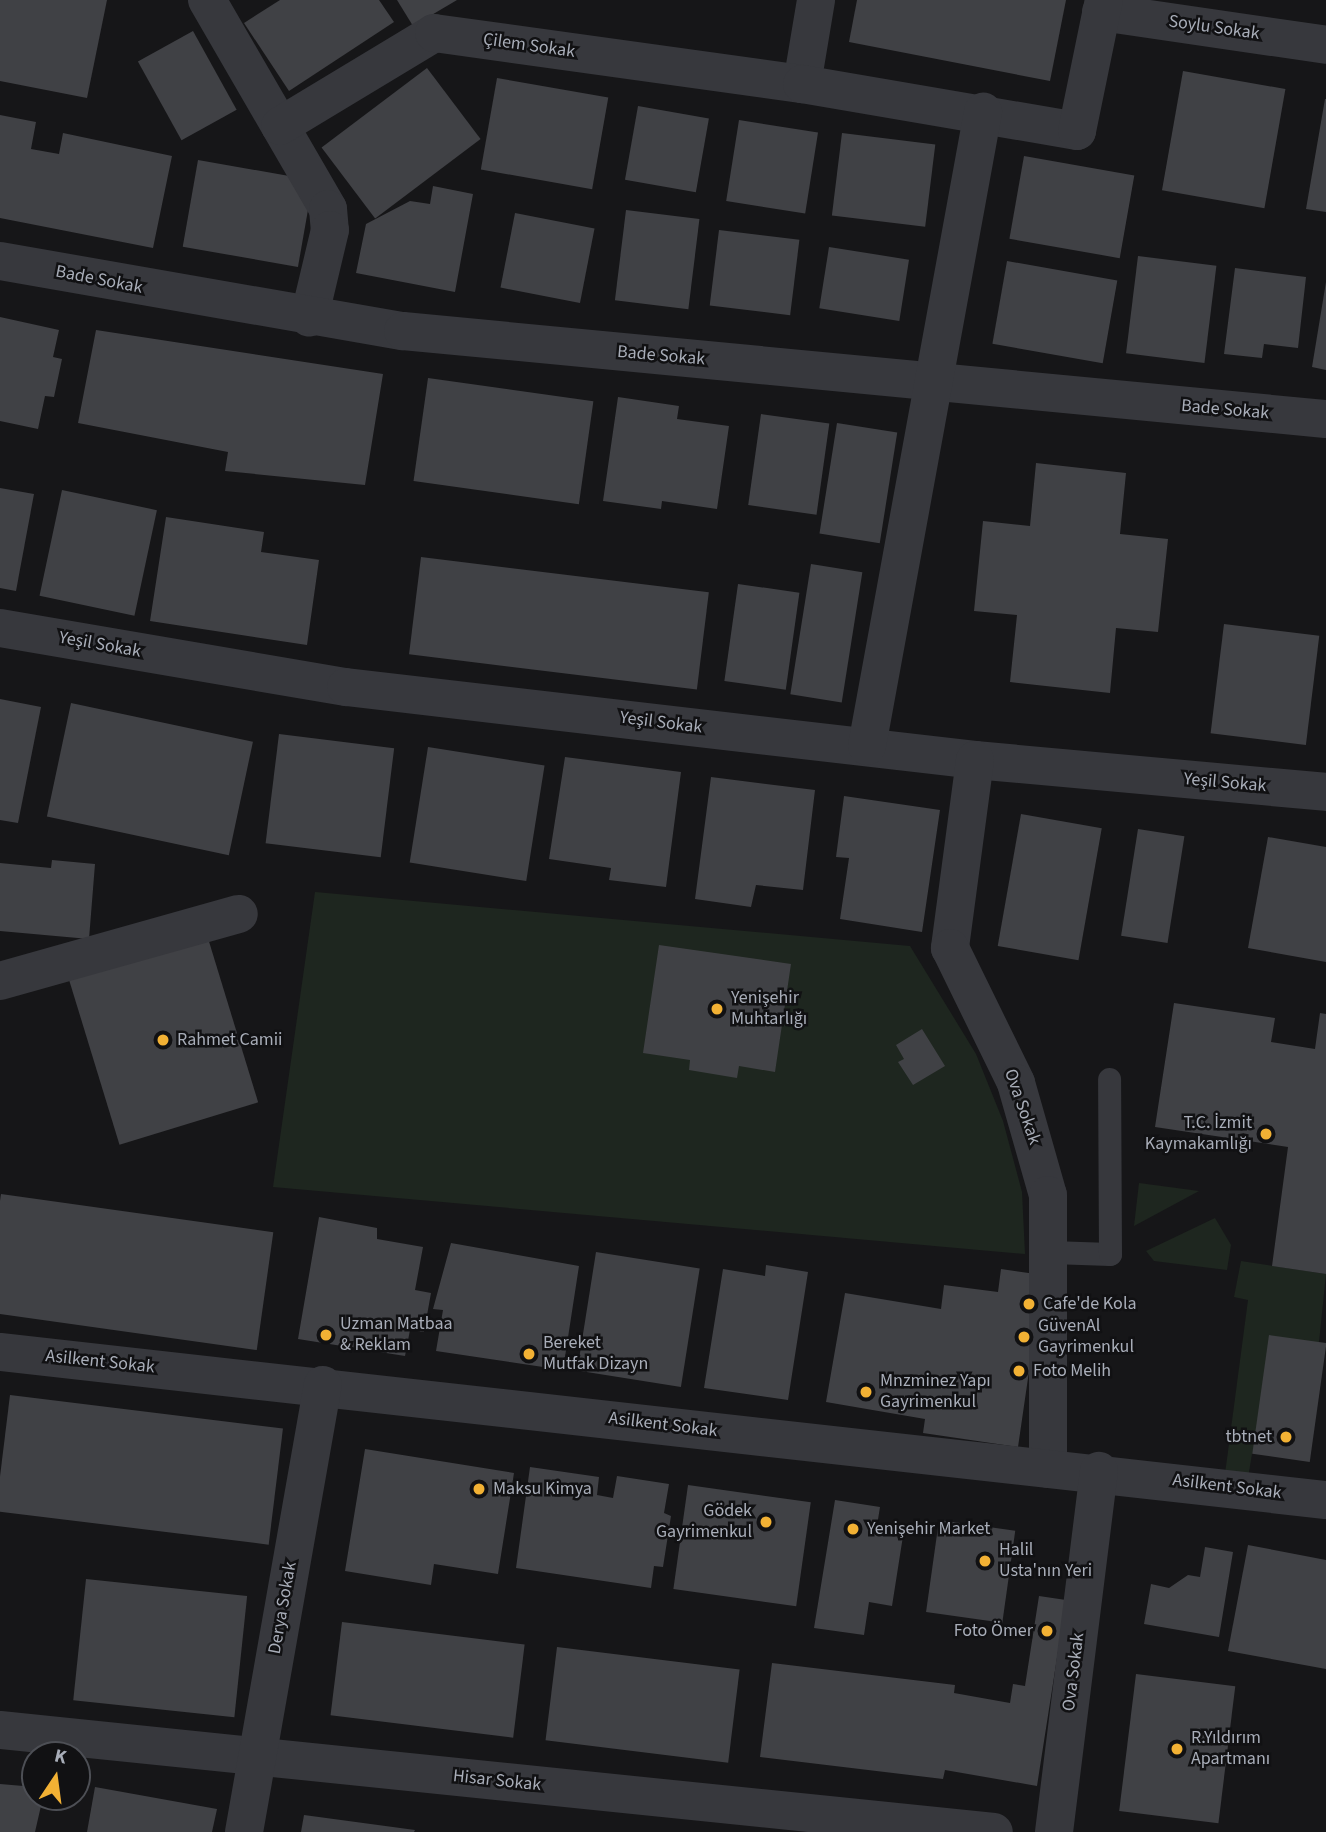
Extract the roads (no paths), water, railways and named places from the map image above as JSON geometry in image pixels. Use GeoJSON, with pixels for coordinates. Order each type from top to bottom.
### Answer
{"type":"FeatureCollection","features":[{"type":"Feature","properties":{"kind":"street"},"geometry":{"type":"LineString","coordinates":[[206,0],[328,208],[330,230],[309,318]]}},
{"type":"Feature","properties":{"kind":"street"},"geometry":{"type":"LineString","coordinates":[[802,84],[816,0]]}},
{"type":"Feature","properties":{"kind":"street","name":"Soylu Sokak"},"geometry":{"type":"LineString","coordinates":[[983,112],[1077,131],[1103,6],[1326,45]]}},
{"type":"Feature","properties":{"kind":"street","name":"Çilem Sokak"},"geometry":{"type":"LineString","coordinates":[[280,126],[434,33],[983,112]]}},
{"type":"Feature","properties":{"kind":"street"},"geometry":{"type":"LineString","coordinates":[[867,746],[983,112]]}},
{"type":"Feature","properties":{"kind":"street","name":"Bade Sokak"},"geometry":{"type":"LineString","coordinates":[[0,261],[309,318],[1326,419]]}},
{"type":"Feature","properties":{"kind":"street","name":"Yeşil Sokak"},"geometry":{"type":"LineString","coordinates":[[0,628],[346,687],[975,760],[1326,792]]}},
{"type":"Feature","properties":{"kind":"street","name":"Ova Sokak"},"geometry":{"type":"LineString","coordinates":[[975,760],[950,948],[1016,1083],[1034,1137],[1048,1195],[1051,1252],[1048,1469]]}},
{"type":"Feature","properties":{"kind":"street"},"geometry":{"type":"LineString","coordinates":[[0,981],[239,914]]}},
{"type":"Feature","properties":{"kind":"street","name":"Asilkent Sokak"},"geometry":{"type":"LineString","coordinates":[[0,1352],[323,1385],[1048,1469],[1099,1471],[1326,1500]]}},
{"type":"Feature","properties":{"kind":"street","name":"Derya Sokak"},"geometry":{"type":"LineString","coordinates":[[244,1832],[323,1385]]}},
{"type":"Feature","properties":{"kind":"street","name":"Ova Sokak"},"geometry":{"type":"LineString","coordinates":[[1054,1832],[1099,1471]]}},
{"type":"Feature","properties":{"kind":"street","name":"Hisar Sokak"},"geometry":{"type":"LineString","coordinates":[[0,1730],[994,1832]]}},
{"type":"Feature","properties":{"kind":"lane"},"geometry":{"type":"LineString","coordinates":[[1051,1252],[1110,1254],[1109,1079]]}},
{"type":"Feature","properties":{"kind":"place","name":"Yenişehir Muhtarlığı"},"geometry":{"type":"Point","coordinates":[717,1009]}},
{"type":"Feature","properties":{"kind":"place","name":"Rahmet Camii"},"geometry":{"type":"Point","coordinates":[163,1040]}},
{"type":"Feature","properties":{"kind":"place","name":"T.C. İzmit Kaymakamlığı"},"geometry":{"type":"Point","coordinates":[1266,1134]}},
{"type":"Feature","properties":{"kind":"place","name":"Cafe'de Kola"},"geometry":{"type":"Point","coordinates":[1029,1304]}},
{"type":"Feature","properties":{"kind":"place","name":"Uzman Matbaa & Reklam"},"geometry":{"type":"Point","coordinates":[326,1335]}},
{"type":"Feature","properties":{"kind":"place","name":"GüvenAl Gayrimenkul"},"geometry":{"type":"Point","coordinates":[1024,1337]}},
{"type":"Feature","properties":{"kind":"place","name":"Bereket Mutfak Dizayn"},"geometry":{"type":"Point","coordinates":[529,1354]}},
{"type":"Feature","properties":{"kind":"place","name":"Foto Melih"},"geometry":{"type":"Point","coordinates":[1019,1371]}},
{"type":"Feature","properties":{"kind":"place","name":"Mnzminez Yapı Gayrimenkul"},"geometry":{"type":"Point","coordinates":[866,1392]}},
{"type":"Feature","properties":{"kind":"place","name":"tbtnet"},"geometry":{"type":"Point","coordinates":[1286,1437]}},
{"type":"Feature","properties":{"kind":"place","name":"Maksu Kimya"},"geometry":{"type":"Point","coordinates":[479,1489]}},
{"type":"Feature","properties":{"kind":"place","name":"Gödek Gayrimenkul"},"geometry":{"type":"Point","coordinates":[766,1522]}},
{"type":"Feature","properties":{"kind":"place","name":"Yenişehir Market"},"geometry":{"type":"Point","coordinates":[853,1529]}},
{"type":"Feature","properties":{"kind":"place","name":"Halil Usta'nın Yeri"},"geometry":{"type":"Point","coordinates":[985,1561]}},
{"type":"Feature","properties":{"kind":"place","name":"Foto Ömer"},"geometry":{"type":"Point","coordinates":[1047,1631]}},
{"type":"Feature","properties":{"kind":"place","name":"R.Yıldırım Apartmanı"},"geometry":{"type":"Point","coordinates":[1177,1749]}}]}
